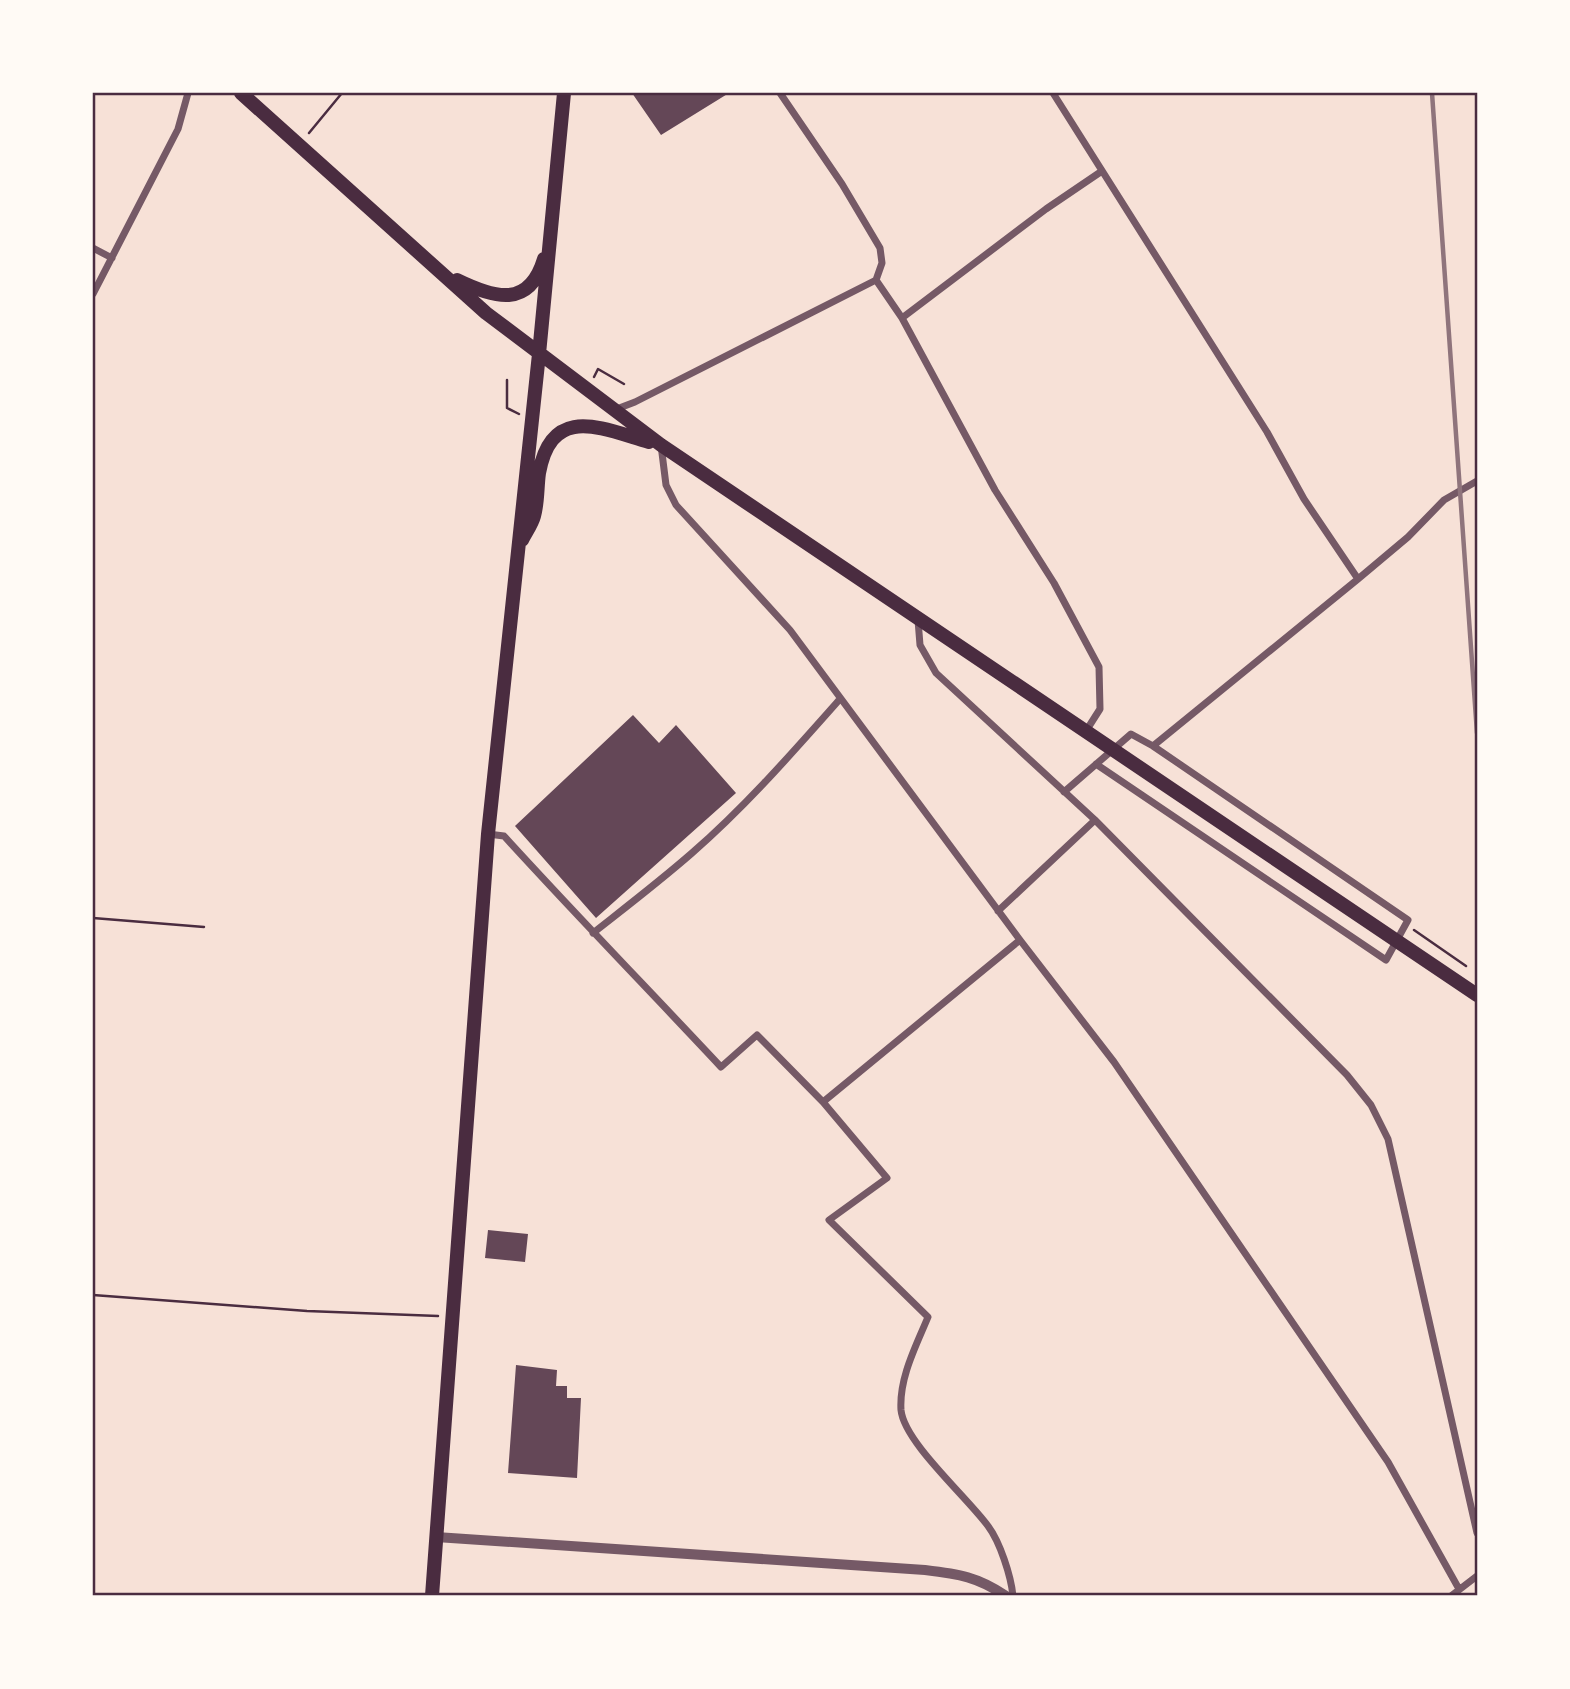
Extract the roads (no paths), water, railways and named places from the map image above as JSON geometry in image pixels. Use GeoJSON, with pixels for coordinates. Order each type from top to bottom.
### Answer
{"type":"FeatureCollection","features":[{"type":"Feature","properties":{"kind":"highway"},"geometry":{"type":"LineString","coordinates":[[241,93],[439,271],[539,354],[614,411],[1477,995]]}},
{"type":"Feature","properties":{"kind":"highway"},"geometry":{"type":"LineString","coordinates":[[432,1596],[488,834],[564,93]]}},
{"type":"Feature","properties":{"kind":"highway"},"geometry":{"type":"LineString","coordinates":[[439,271],[492,295],[518,294],[536,279],[551,237]]}},
{"type":"Feature","properties":{"kind":"highway"},"geometry":{"type":"LineString","coordinates":[[517,548],[534,518],[539,474],[545,451],[559,432],[569,427],[592,427],[661,445]]}},
{"type":"Feature","properties":{"kind":"street"},"geometry":{"type":"LineString","coordinates":[[93,294],[178,129],[188,93]]}},
{"type":"Feature","properties":{"kind":"street"},"geometry":{"type":"LineString","coordinates":[[614,411],[876,279],[882,263],[880,248],[842,184],[780,93]]}},
{"type":"Feature","properties":{"kind":"street"},"geometry":{"type":"LineString","coordinates":[[1053,93],[1267,432],[1304,499],[1358,579]]}},
{"type":"Feature","properties":{"kind":"street"},"geometry":{"type":"LineString","coordinates":[[902,318],[1046,209],[1102,171]]}},
{"type":"Feature","properties":{"kind":"street"},"geometry":{"type":"LineString","coordinates":[[93,248],[112,258]]}},
{"type":"Feature","properties":{"kind":"street"},"geometry":{"type":"LineString","coordinates":[[876,279],[902,318],[995,490],[1054,583],[1099,667],[1100,709],[1086,731]]}},
{"type":"Feature","properties":{"kind":"street"},"geometry":{"type":"LineString","coordinates":[[661,445],[666,485],[676,505],[790,630],[998,911],[1114,1062],[1381,1451],[1459,1590]]}},
{"type":"Feature","properties":{"kind":"street"},"geometry":{"type":"LineString","coordinates":[[1153,746],[1408,537],[1444,500],[1477,481]]}},
{"type":"Feature","properties":{"kind":"street"},"geometry":{"type":"LineString","coordinates":[[918,618],[920,645],[936,673],[1095,820],[1347,1076],[1371,1105],[1388,1139],[1417,1278],[1477,1533]]}},
{"type":"Feature","properties":{"kind":"street"},"geometry":{"type":"LineString","coordinates":[[593,933],[692,853],[741,807],[840,699]]}},
{"type":"Feature","properties":{"kind":"street"},"geometry":{"type":"LineString","coordinates":[[1064,792],[1096,764],[1113,750],[1131,734],[1153,746],[1408,920],[1386,960],[1096,764]]}},
{"type":"Feature","properties":{"kind":"street"},"geometry":{"type":"LineString","coordinates":[[998,911],[1095,820]]}},
{"type":"Feature","properties":{"kind":"street"},"geometry":{"type":"LineString","coordinates":[[488,834],[504,836],[721,1067],[757,1035],[823,1102],[887,1178],[829,1220],[928,1317],[910,1361],[901,1393],[901,1413],[911,1436],[990,1528],[1009,1573],[1013,1596]]}},
{"type":"Feature","properties":{"kind":"street"},"geometry":{"type":"LineString","coordinates":[[823,1102],[1020,940]]}},
{"type":"Feature","properties":{"kind":"street"},"geometry":{"type":"LineString","coordinates":[[436,1537],[925,1570],[980,1580],[1006,1596]]}},
{"type":"Feature","properties":{"kind":"street"},"geometry":{"type":"LineString","coordinates":[[1451,1596],[1477,1576]]}},
{"type":"Feature","properties":{"kind":"railway"},"geometry":{"type":"LineString","coordinates":[[1432,93],[1477,733]]}}]}
